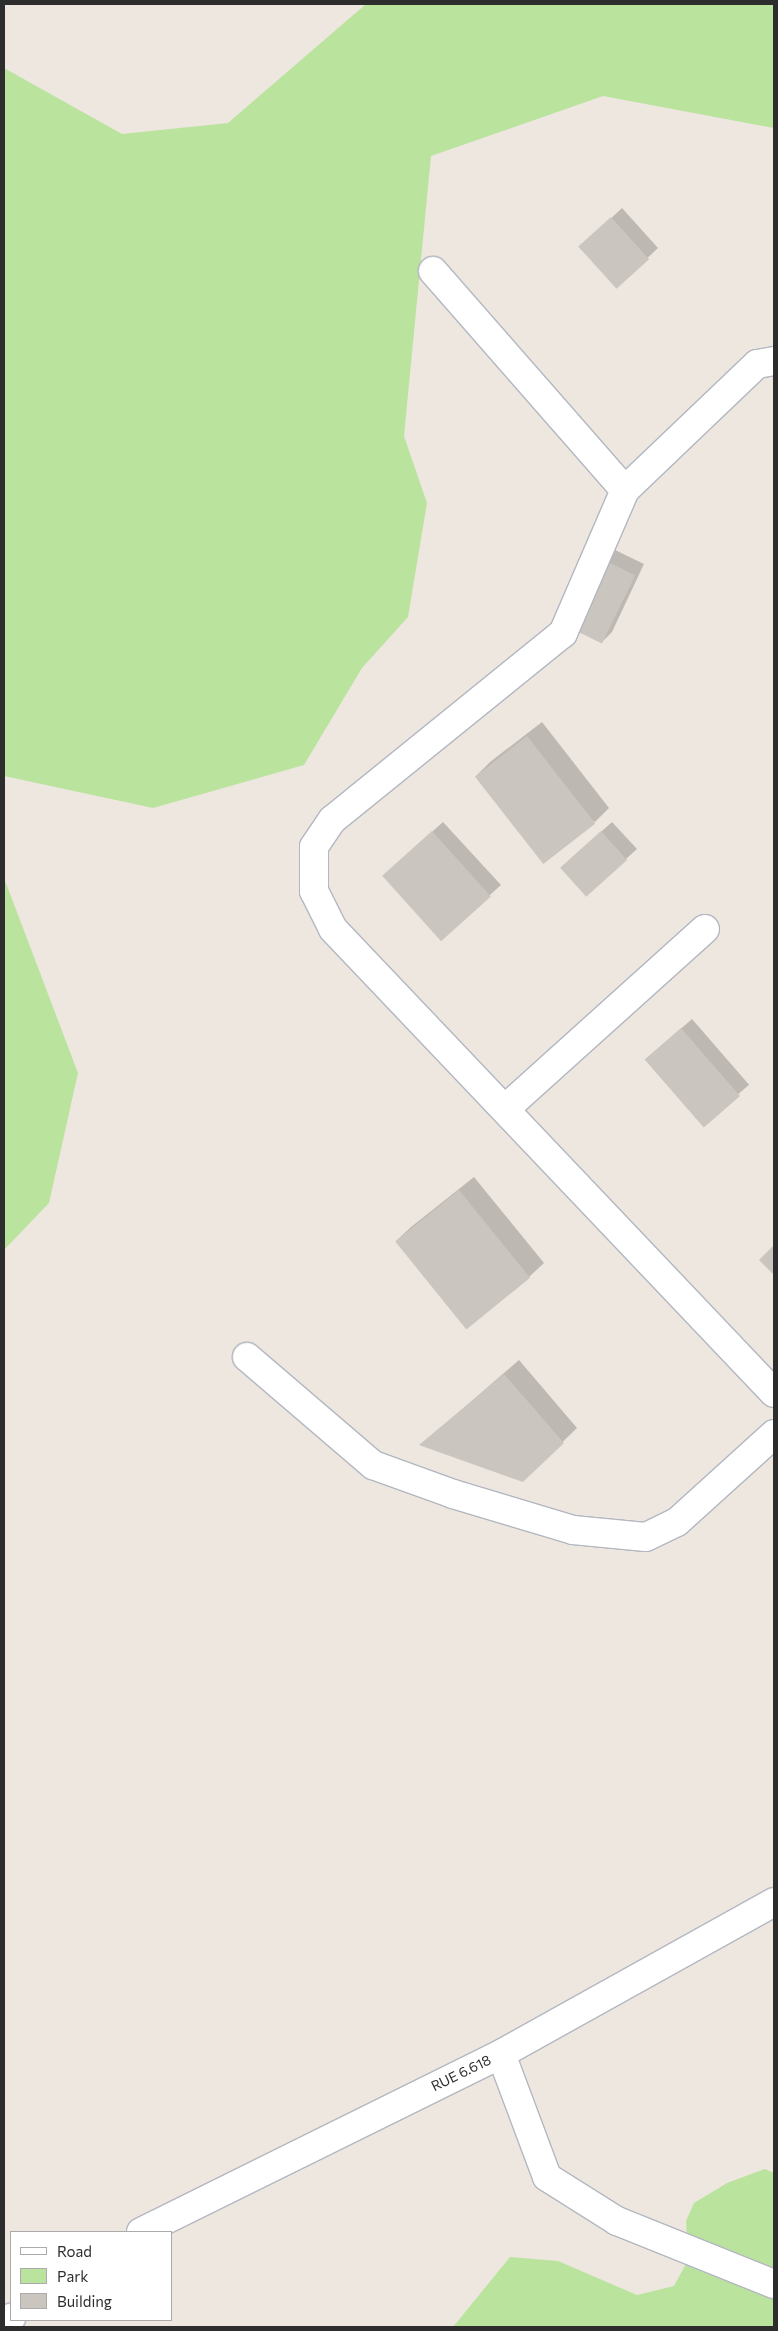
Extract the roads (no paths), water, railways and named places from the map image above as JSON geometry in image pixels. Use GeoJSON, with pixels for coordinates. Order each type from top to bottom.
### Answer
{"type":"FeatureCollection","features":[{"type":"Feature","properties":{"kind":"street"},"geometry":{"type":"LineString","coordinates":[[434,271],[625,490]]}},
{"type":"Feature","properties":{"kind":"street"},"geometry":{"type":"LineString","coordinates":[[774,361],[757,364],[625,490],[563,633],[332,820],[314,847],[314,891],[333,929],[774,1393]]}},
{"type":"Feature","properties":{"kind":"street"},"geometry":{"type":"LineString","coordinates":[[505,1109],[705,928]]}},
{"type":"Feature","properties":{"kind":"street"},"geometry":{"type":"LineString","coordinates":[[247,1357],[373,1465],[453,1494],[574,1530],[646,1537],[677,1522],[774,1434]]}},
{"type":"Feature","properties":{"kind":"street","name":"RUE 6.618"},"geometry":{"type":"LineString","coordinates":[[143,2231],[501,2054],[774,1902]]}},
{"type":"Feature","properties":{"kind":"street"},"geometry":{"type":"LineString","coordinates":[[501,2054],[547,2177],[617,2221],[774,2284]]}}]}
